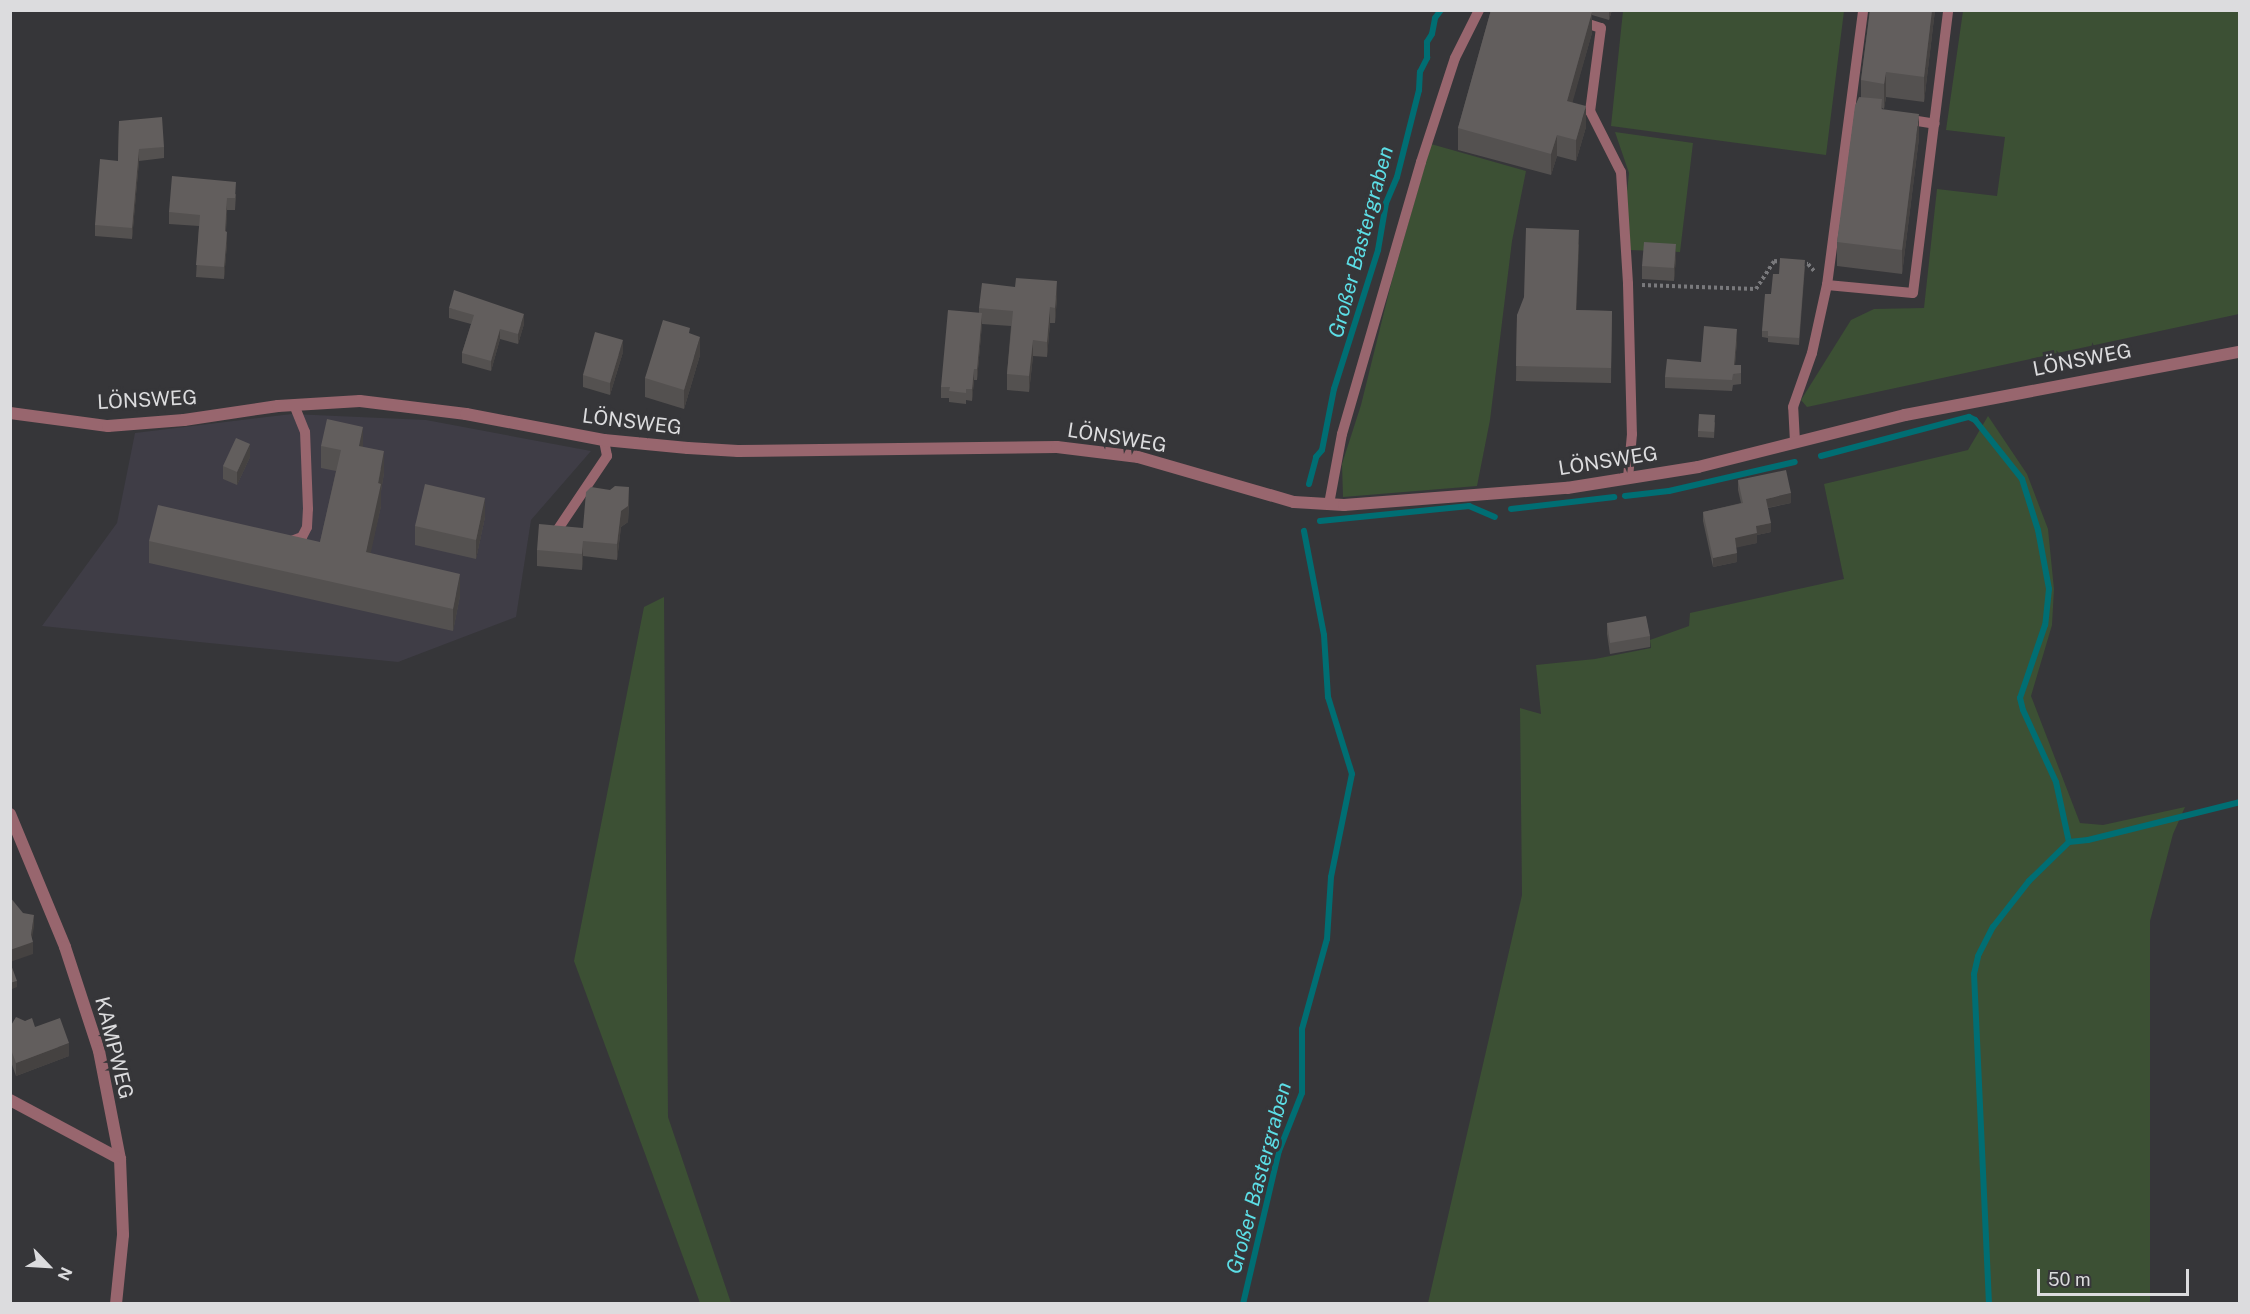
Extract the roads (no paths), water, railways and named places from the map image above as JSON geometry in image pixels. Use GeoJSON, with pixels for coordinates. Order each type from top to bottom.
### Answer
{"type":"FeatureCollection","features":[{"type":"Feature","properties":{"kind":"street","name":"LÖNSWEG"},"geometry":{"type":"LineString","coordinates":[[10,413],[108,426],[184,420],[294,405],[360,401],[466,414],[604,440],[738,451],[1057,447],[1138,457],[1294,502],[1329,504],[1567,488],[1698,467],[1905,415],[2240,352]]}},
{"type":"Feature","properties":{"kind":"street","name":"KAMPWEG"},"geometry":{"type":"LineString","coordinates":[[10,814],[65,947],[99,1051],[120,1159],[123,1235],[116,1304]]}},
{"type":"Feature","properties":{"kind":"street"},"geometry":{"type":"LineString","coordinates":[[10,1100],[120,1159]]}},
{"type":"Feature","properties":{"kind":"lane"},"geometry":{"type":"LineString","coordinates":[[1329,504],[1342,434],[1418,172],[1455,58],[1479,10]]}},
{"type":"Feature","properties":{"kind":"lane"},"geometry":{"type":"LineString","coordinates":[[1795,442],[1793,407],[1812,353],[1827,285],[1855,111],[1863,10]]}},
{"type":"Feature","properties":{"kind":"lane"},"geometry":{"type":"LineString","coordinates":[[1827,285],[1913,293],[1948,10]]}},
{"type":"Feature","properties":{"kind":"lane"},"geometry":{"type":"LineString","coordinates":[[1570,18],[1601,28],[1590,111],[1621,172],[1628,284],[1632,434],[1628,478]]}},
{"type":"Feature","properties":{"kind":"lane"},"geometry":{"type":"LineString","coordinates":[[1892,117],[1935,124]]}},
{"type":"Feature","properties":{"kind":"lane"},"geometry":{"type":"LineString","coordinates":[[278,540],[292,542],[302,537],[307,526],[305,432],[294,405]]}},
{"type":"Feature","properties":{"kind":"lane"},"geometry":{"type":"LineString","coordinates":[[558,529],[607,456],[604,440]]}},
{"type":"Feature","properties":{"kind":"waterway","name":"Großer Bastergraben"},"geometry":{"type":"LineString","coordinates":[[1309,484],[1316,457],[1322,450],[1334,389],[1378,250],[1386,203],[1397,177],[1419,90],[1420,72],[1427,58],[1427,42],[1432,34],[1435,18],[1441,10]]}},
{"type":"Feature","properties":{"kind":"waterway"},"geometry":{"type":"LineString","coordinates":[[1821,456],[1969,417],[1975,420],[2022,479],[2038,530],[2049,589],[2045,625],[2020,698],[2023,710],[2056,782],[2069,842]]}},
{"type":"Feature","properties":{"kind":"waterway"},"geometry":{"type":"LineString","coordinates":[[1625,496],[1669,491],[1795,462]]}},
{"type":"Feature","properties":{"kind":"waterway"},"geometry":{"type":"LineString","coordinates":[[1511,509],[1614,497]]}},
{"type":"Feature","properties":{"kind":"waterway"},"geometry":{"type":"LineString","coordinates":[[1320,521],[1469,506],[1495,517]]}},
{"type":"Feature","properties":{"kind":"waterway","name":"Großer Bastergraben"},"geometry":{"type":"LineString","coordinates":[[1243,1304],[1279,1151],[1302,1093],[1302,1029],[1327,939],[1331,877],[1352,774],[1328,697],[1324,635],[1304,531]]}},
{"type":"Feature","properties":{"kind":"waterway"},"geometry":{"type":"LineString","coordinates":[[1989,1304],[1974,974],[1978,956],[1993,927],[2029,881],[2069,842],[2088,840],[2240,802]]}}]}
